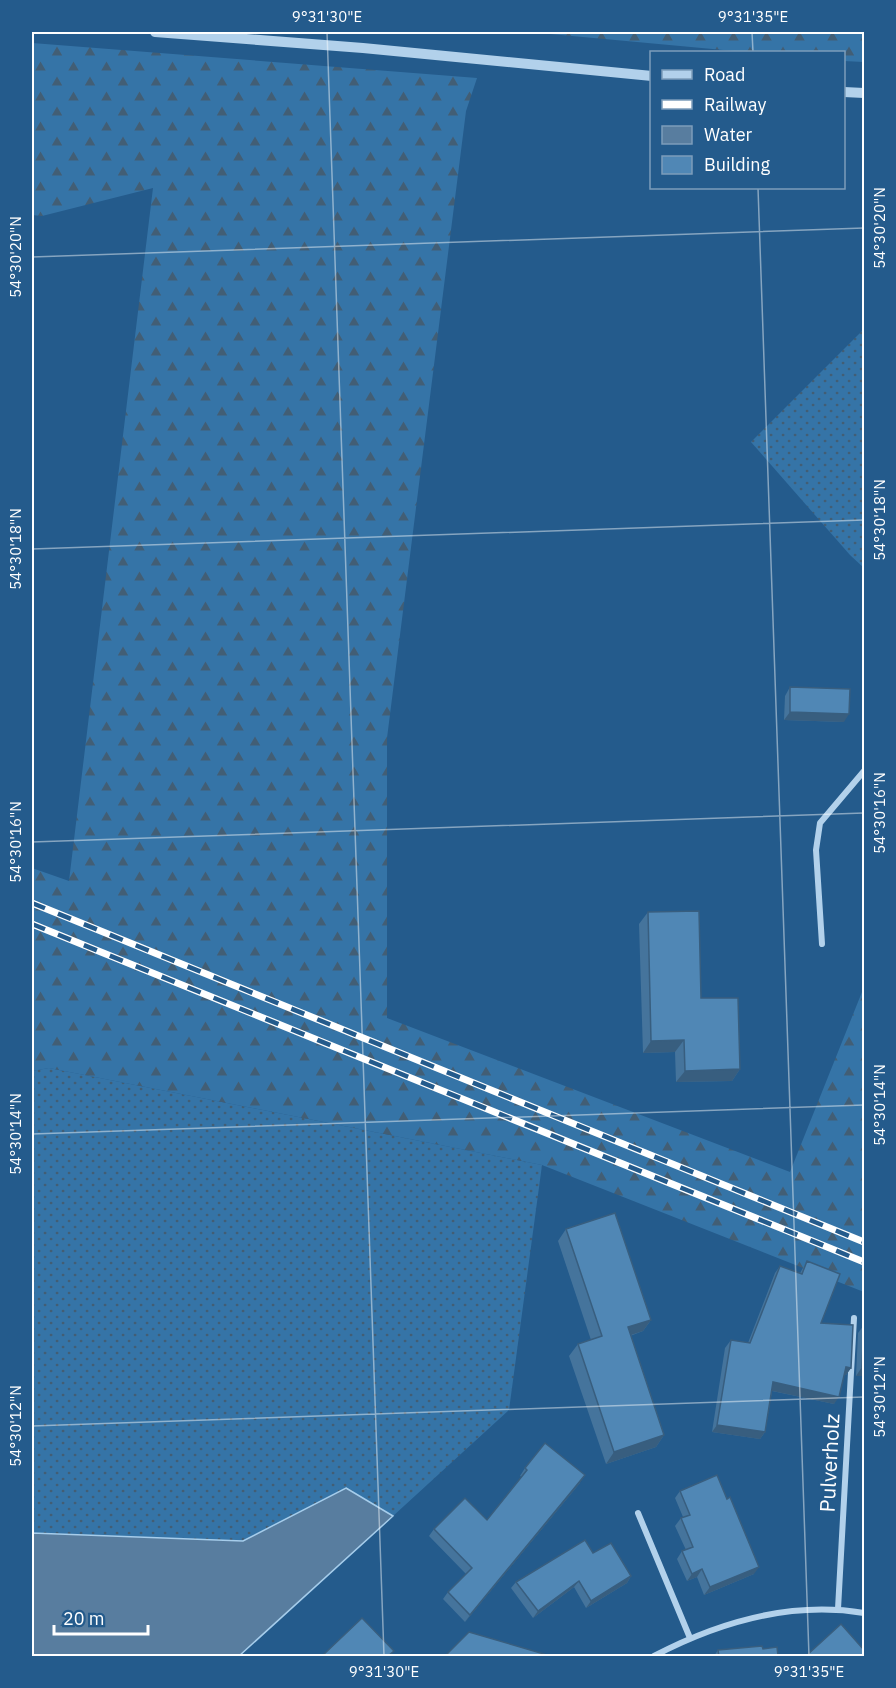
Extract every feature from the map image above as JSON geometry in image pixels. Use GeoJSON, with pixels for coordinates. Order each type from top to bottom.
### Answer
{"type":"FeatureCollection","features":[{"type":"Feature","properties":{"kind":"street"},"geometry":{"type":"LineString","coordinates":[[155,32],[363,48],[650,76]]}},
{"type":"Feature","properties":{"kind":"street"},"geometry":{"type":"LineString","coordinates":[[845,92],[864,93]]}},
{"type":"Feature","properties":{"kind":"street"},"geometry":{"type":"LineString","coordinates":[[822,944],[816,850],[820,823],[864,771]]}},
{"type":"Feature","properties":{"kind":"street","name":"Pulverholz"},"geometry":{"type":"LineString","coordinates":[[838,1609],[854,1318]]}},
{"type":"Feature","properties":{"kind":"street"},"geometry":{"type":"LineString","coordinates":[[638,1513],[690,1638]]}},
{"type":"Feature","properties":{"kind":"street"},"geometry":{"type":"LineString","coordinates":[[654,1656],[690,1638],[746,1619],[796,1610],[838,1609],[864,1613]]}},
{"type":"Feature","properties":{"kind":"green space"},"geometry":{"type":"Polygon","coordinates":[[[529,32],[864,32],[864,62],[845,61],[845,51],[734,51],[529,32]]]}},
{"type":"Feature","properties":{"kind":"green space"},"geometry":{"type":"Polygon","coordinates":[[[32,43],[477,78],[466,111],[387,738],[387,1018],[790,1172],[864,987],[864,1292],[542,1165],[49,1068],[32,1071],[32,868],[69,881],[153,188],[42,216],[32,215],[32,43]]]}},
{"type":"Feature","properties":{"kind":"green space"},"geometry":{"type":"Polygon","coordinates":[[[864,329],[864,568],[751,442],[864,329]]]}},
{"type":"Feature","properties":{"kind":"green space"},"geometry":{"type":"Polygon","coordinates":[[[49,1068],[542,1165],[509,1410],[393,1516],[346,1488],[243,1541],[32,1533],[32,1071],[49,1068]]]}},
{"type":"Feature","properties":{"kind":"water"},"geometry":{"type":"Polygon","coordinates":[[[346,1488],[393,1516],[239,1656],[32,1656],[32,1533],[243,1541],[346,1488]]]}},
{"type":"Feature","properties":{"kind":"building"},"geometry":{"type":"Polygon","coordinates":[[[790,687],[850,689],[849,714],[790,712],[790,687]]]}},
{"type":"Feature","properties":{"kind":"building"},"geometry":{"type":"Polygon","coordinates":[[[699,911],[701,998],[738,998],[740,1069],[685,1071],[684,1040],[651,1041],[648,912],[699,911]]]}},
{"type":"Feature","properties":{"kind":"building"},"geometry":{"type":"Polygon","coordinates":[[[615,1213],[651,1320],[628,1327],[664,1435],[614,1452],[578,1344],[602,1336],[566,1229],[615,1213]]]}},
{"type":"Feature","properties":{"kind":"building"},"geometry":{"type":"Polygon","coordinates":[[[807,1261],[840,1274],[821,1323],[853,1325],[851,1368],[846,1367],[839,1397],[773,1382],[765,1432],[717,1425],[731,1340],[750,1343],[780,1266],[802,1274],[807,1261]]]}},
{"type":"Feature","properties":{"kind":"building"},"geometry":{"type":"Polygon","coordinates":[[[864,1325],[864,1368],[862,1367],[864,1325]]]}},
{"type":"Feature","properties":{"kind":"building"},"geometry":{"type":"Polygon","coordinates":[[[545,1443],[585,1475],[470,1615],[448,1592],[472,1568],[434,1529],[465,1498],[487,1520],[527,1470],[525,1468],[545,1443]]]}},
{"type":"Feature","properties":{"kind":"building"},"geometry":{"type":"Polygon","coordinates":[[[717,1475],[727,1499],[730,1497],[759,1567],[710,1587],[702,1569],[692,1574],[682,1551],[693,1547],[681,1518],[690,1515],[680,1491],[717,1475]]]}},
{"type":"Feature","properties":{"kind":"building"},"geometry":{"type":"Polygon","coordinates":[[[585,1540],[593,1553],[611,1543],[631,1576],[591,1601],[579,1581],[538,1611],[516,1582],[585,1540]]]}},
{"type":"Feature","properties":{"kind":"building"},"geometry":{"type":"Polygon","coordinates":[[[362,1618],[394,1651],[388,1656],[322,1656],[362,1618]]]}},
{"type":"Feature","properties":{"kind":"building"},"geometry":{"type":"Polygon","coordinates":[[[841,1624],[864,1650],[864,1656],[806,1656],[841,1624]]]}},
{"type":"Feature","properties":{"kind":"building"},"geometry":{"type":"Polygon","coordinates":[[[469,1632],[544,1654],[543,1656],[445,1656],[469,1632]]]}},
{"type":"Feature","properties":{"kind":"building"},"geometry":{"type":"Polygon","coordinates":[[[762,1646],[763,1649],[777,1647],[778,1656],[719,1656],[718,1650],[762,1646]]]}},
{"type":"Feature","properties":{"kind":"railway"},"geometry":{"type":"LineString","coordinates":[[32,903],[864,1242]]}},
{"type":"Feature","properties":{"kind":"railway"},"geometry":{"type":"LineString","coordinates":[[32,924],[864,1262]]}}]}
